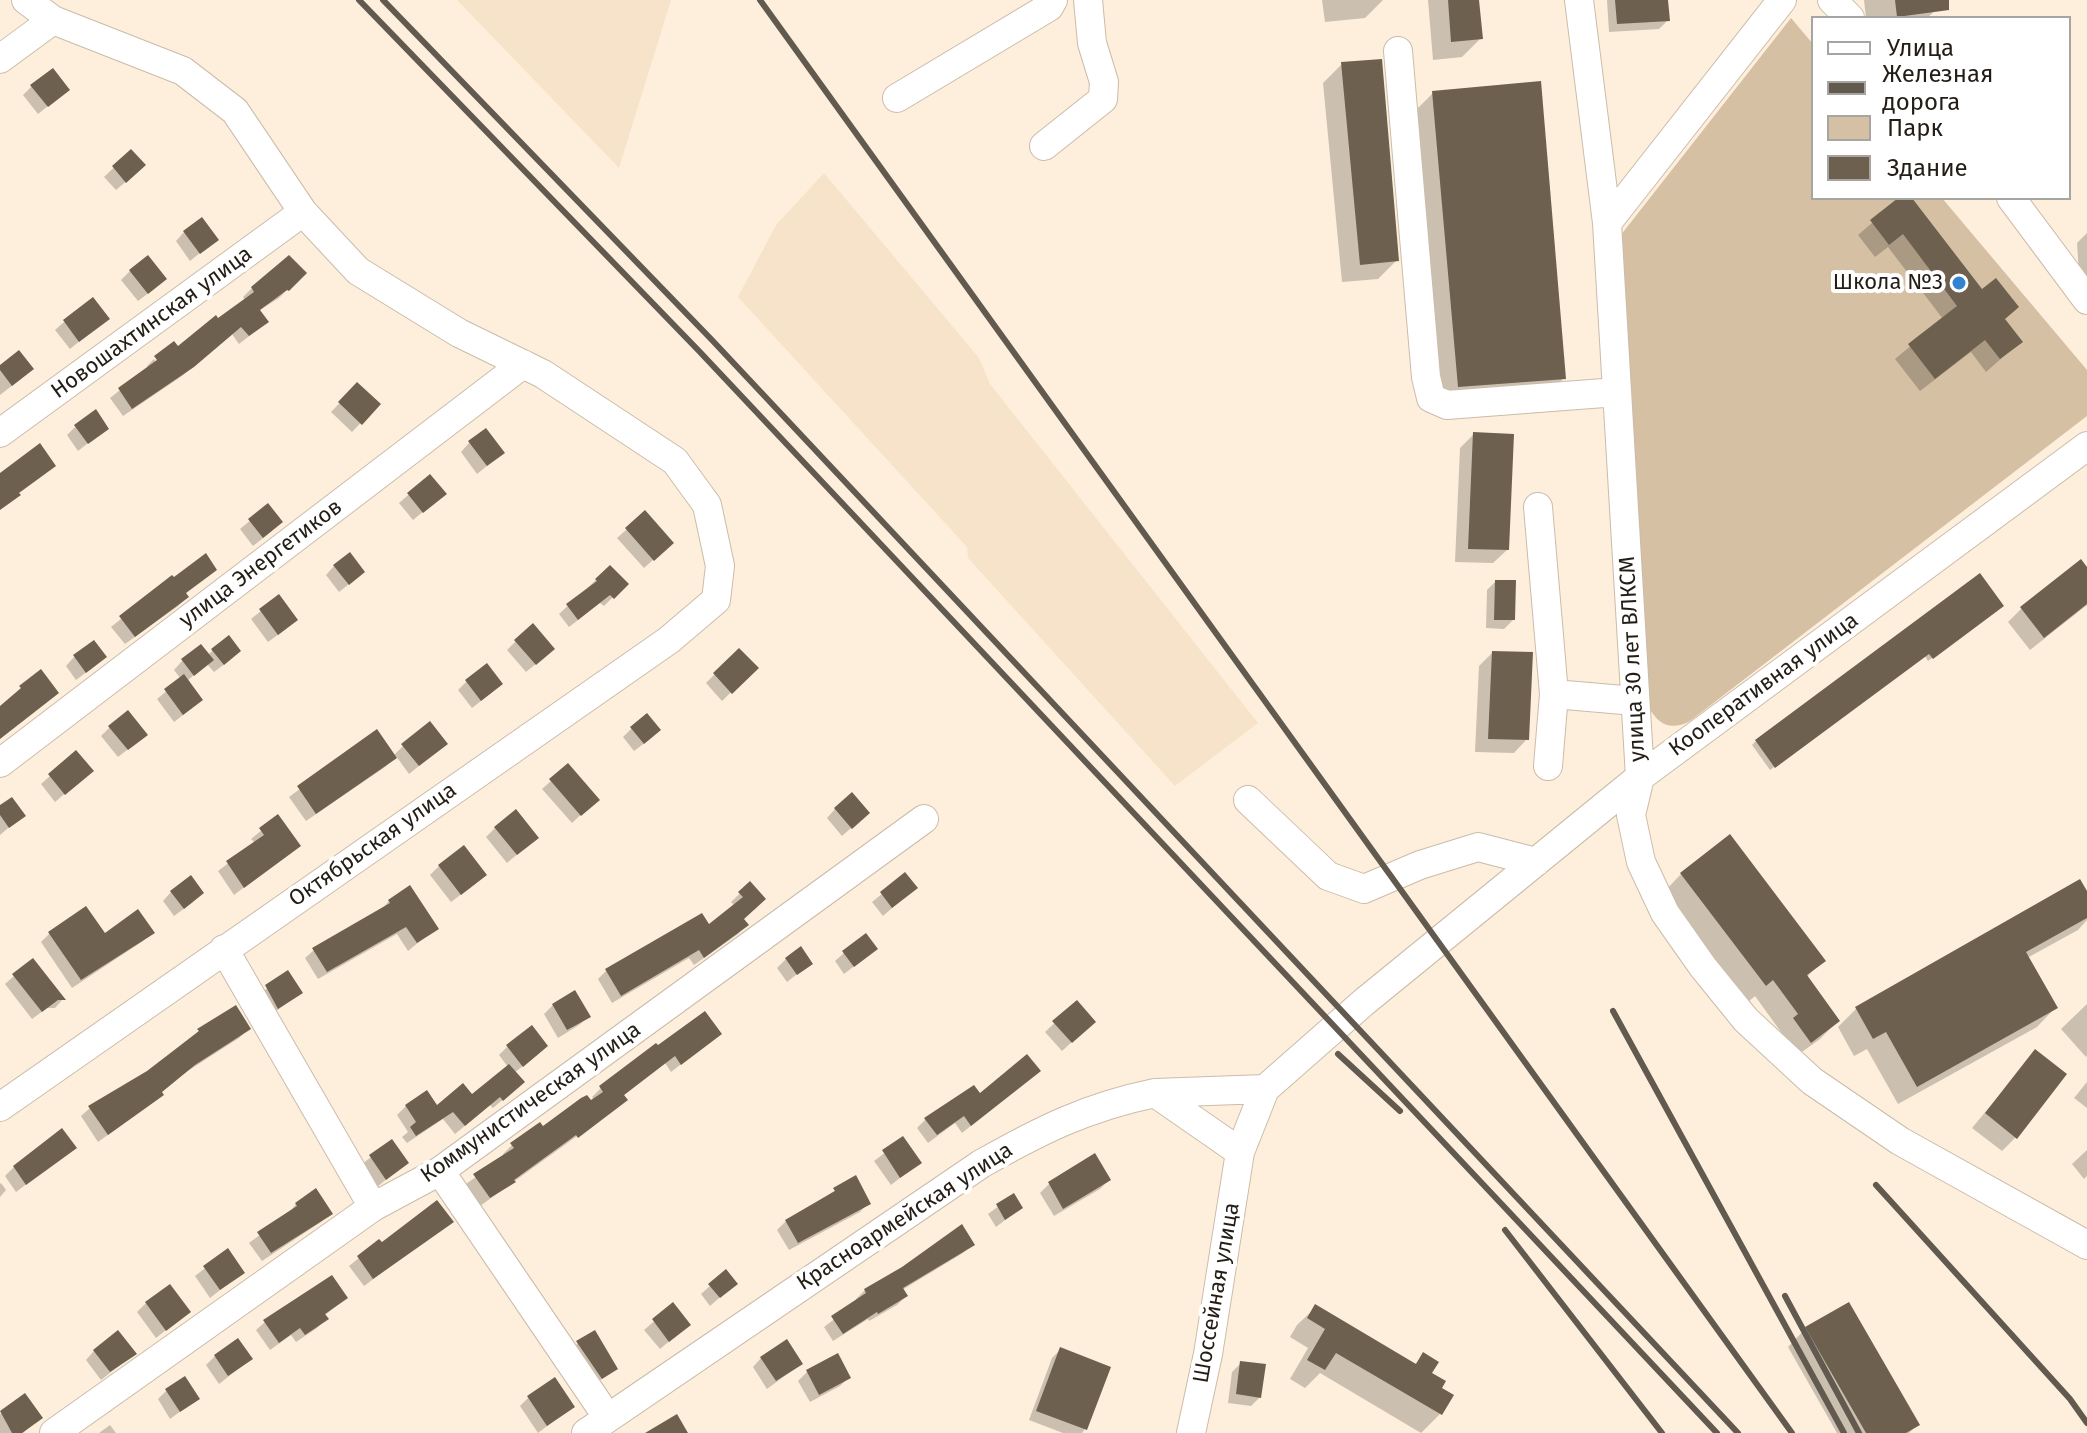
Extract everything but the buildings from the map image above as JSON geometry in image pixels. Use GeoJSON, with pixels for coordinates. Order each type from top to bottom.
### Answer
{"type":"FeatureCollection","features":[{"type":"Feature","properties":{"kind":"street"},"geometry":{"type":"LineString","coordinates":[[26,0],[53,20],[183,71],[235,111],[303,212],[358,271],[459,333],[523,364]]}},
{"type":"Feature","properties":{"kind":"street"},"geometry":{"type":"LineString","coordinates":[[897,98],[1049,7],[1053,0]]}},
{"type":"Feature","properties":{"kind":"street"},"geometry":{"type":"LineString","coordinates":[[1044,146],[1103,99],[1104,82],[1092,43],[1088,0]]}},
{"type":"Feature","properties":{"kind":"street","name":"улица 30 лет ВЛКСМ"},"geometry":{"type":"LineString","coordinates":[[1579,0],[1607,223],[1640,777],[1631,815],[1641,862],[1665,913],[1703,967],[1746,1020],[1812,1081],[1900,1141],[2087,1245]]}},
{"type":"Feature","properties":{"kind":"street"},"geometry":{"type":"LineString","coordinates":[[1607,223],[1782,0]]}},
{"type":"Feature","properties":{"kind":"street"},"geometry":{"type":"LineString","coordinates":[[1832,0],[1848,16]]}},
{"type":"Feature","properties":{"kind":"street"},"geometry":{"type":"LineString","coordinates":[[0,59],[53,20]]}},
{"type":"Feature","properties":{"kind":"street"},"geometry":{"type":"LineString","coordinates":[[1398,51],[1426,377],[1431,398],[1447,405],[1617,392]]}},
{"type":"Feature","properties":{"kind":"street"},"geometry":{"type":"LineString","coordinates":[[2012,200],[2087,300]]}},
{"type":"Feature","properties":{"kind":"street","name":"Новошахтинская улица"},"geometry":{"type":"LineString","coordinates":[[0,433],[303,212]]}},
{"type":"Feature","properties":{"kind":"street","name":"Октябрьская улица"},"geometry":{"type":"LineString","coordinates":[[0,1107],[669,640],[716,600],[720,566],[707,505],[675,461],[523,364]]}},
{"type":"Feature","properties":{"kind":"street","name":"улица Энергетиков"},"geometry":{"type":"LineString","coordinates":[[0,763],[523,364]]}},
{"type":"Feature","properties":{"kind":"street","name":"Кооперативная улица"},"geometry":{"type":"LineString","coordinates":[[1240,1152],[1265,1089],[1355,1009],[1640,777],[2087,446]]}},
{"type":"Feature","properties":{"kind":"street"},"geometry":{"type":"LineString","coordinates":[[1538,507],[1554,694],[1548,766]]}},
{"type":"Feature","properties":{"kind":"street"},"geometry":{"type":"LineString","coordinates":[[1554,694],[1635,701]]}},
{"type":"Feature","properties":{"kind":"street"},"geometry":{"type":"LineString","coordinates":[[1248,800],[1328,876],[1364,889],[1420,865],[1478,847],[1536,862]]}},
{"type":"Feature","properties":{"kind":"street","name":"Коммунистическая улица"},"geometry":{"type":"LineString","coordinates":[[54,1433],[373,1207],[440,1171],[924,819]]}},
{"type":"Feature","properties":{"kind":"street"},"geometry":{"type":"LineString","coordinates":[[224,949],[373,1207]]}},
{"type":"Feature","properties":{"kind":"street"},"geometry":{"type":"LineString","coordinates":[[1155,1093],[1265,1089]]}},
{"type":"Feature","properties":{"kind":"street"},"geometry":{"type":"LineString","coordinates":[[1155,1093],[1240,1152]]}},
{"type":"Feature","properties":{"kind":"street","name":"Красноармейская улица"},"geometry":{"type":"LineString","coordinates":[[597,1425],[981,1164],[1043,1129],[1084,1111],[1155,1093]]}},
{"type":"Feature","properties":{"kind":"street","name":"Шоссейная улица"},"geometry":{"type":"LineString","coordinates":[[1191,1433],[1208,1354],[1240,1152]]}},
{"type":"Feature","properties":{"kind":"street"},"geometry":{"type":"LineString","coordinates":[[440,1171],[597,1425]]}},
{"type":"Feature","properties":{"kind":"shaded area"},"geometry":{"type":"Polygon","coordinates":[[[457,0],[671,0],[619,168],[457,0]]]}},
{"type":"Feature","properties":{"kind":"shaded area"},"geometry":{"type":"Polygon","coordinates":[[[824,173],[979,358],[990,384],[1258,723],[1175,786],[968,558],[967,547],[738,297],[776,225],[824,173]]]}},
{"type":"Feature","properties":{"kind":"green space"},"geometry":{"type":"Polygon","coordinates":[[[1791,18],[1811,42],[1811,200],[1944,200],[2087,370],[2087,416],[1690,721],[1677,726],[1666,725],[1649,708],[1613,245],[1791,18]]]}},
{"type":"Feature","properties":{"kind":"railway"},"geometry":{"type":"LineString","coordinates":[[359,0],[699,351],[1717,1433]]}},
{"type":"Feature","properties":{"kind":"railway"},"geometry":{"type":"LineString","coordinates":[[383,0],[711,339],[1738,1433]]}},
{"type":"Feature","properties":{"kind":"railway"},"geometry":{"type":"LineString","coordinates":[[760,0],[1792,1433]]}},
{"type":"Feature","properties":{"kind":"railway"},"geometry":{"type":"LineString","coordinates":[[1613,1011],[1844,1433]]}},
{"type":"Feature","properties":{"kind":"railway"},"geometry":{"type":"LineString","coordinates":[[1338,1054],[1400,1111]]}},
{"type":"Feature","properties":{"kind":"railway"},"geometry":{"type":"LineString","coordinates":[[1876,1185],[2070,1399],[2087,1423]]}},
{"type":"Feature","properties":{"kind":"railway"},"geometry":{"type":"LineString","coordinates":[[1505,1230],[1662,1433]]}},
{"type":"Feature","properties":{"kind":"railway"},"geometry":{"type":"LineString","coordinates":[[1785,1296],[1859,1433]]}},
{"type":"Feature","properties":{"kind":"place","name":"Школа №3"},"geometry":{"type":"Point","coordinates":[1959,283]}}]}
